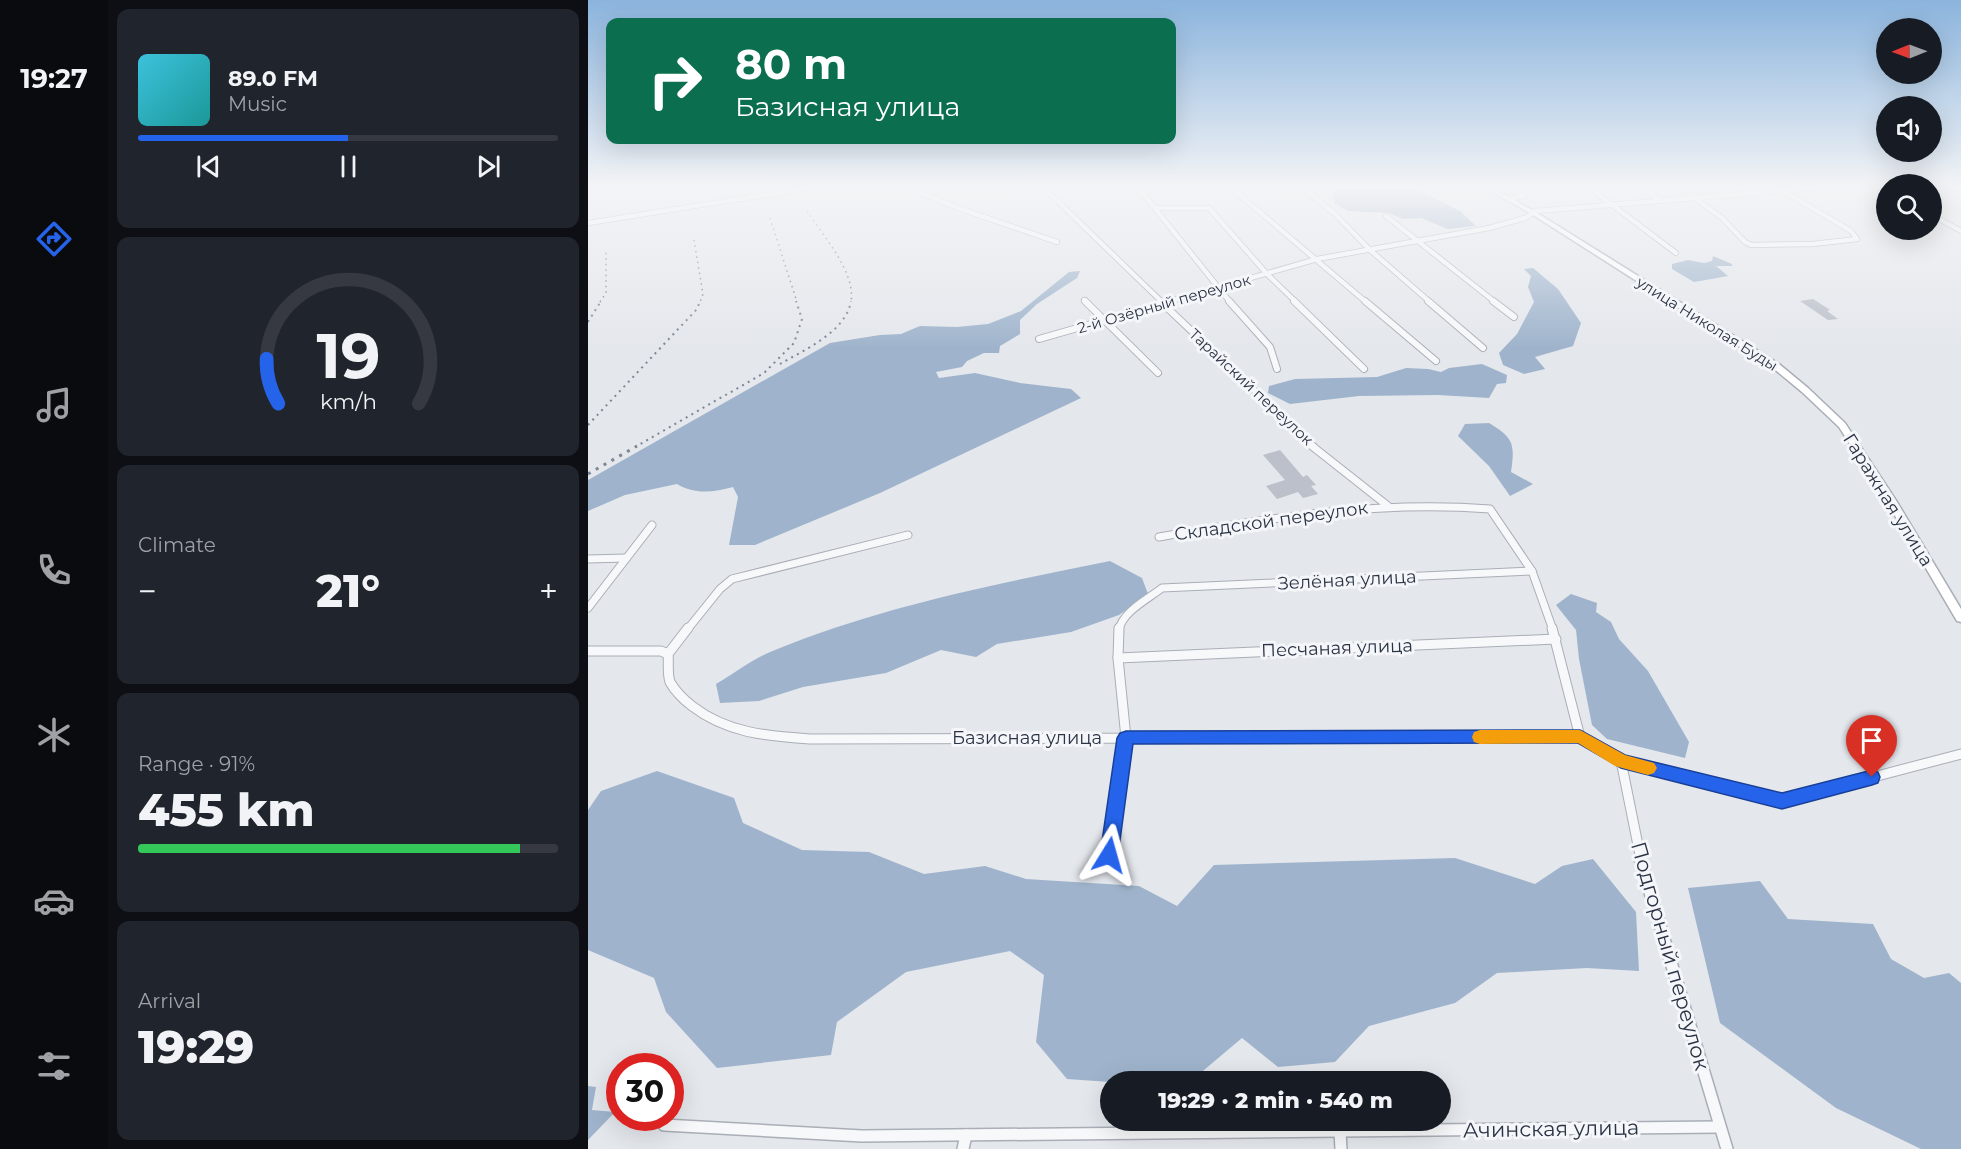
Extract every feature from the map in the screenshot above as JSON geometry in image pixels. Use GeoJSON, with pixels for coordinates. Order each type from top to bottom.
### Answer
{"type":"FeatureCollection","features":[{"type":"Feature","properties":{"kind":"street"},"geometry":{"type":"LineString","coordinates":[[1050,240],[1057,242]]}},
{"type":"Feature","properties":{"kind":"street","name":"Тарайский переулок"},"geometry":{"type":"LineString","coordinates":[[1097,240],[1300,436],[1388,506]]}},
{"type":"Feature","properties":{"kind":"street"},"geometry":{"type":"LineString","coordinates":[[1180,240],[1218,288],[1270,347],[1277,369]]}},
{"type":"Feature","properties":{"kind":"street"},"geometry":{"type":"LineString","coordinates":[[1237,240],[1267,274],[1364,369]]}},
{"type":"Feature","properties":{"kind":"street"},"geometry":{"type":"LineString","coordinates":[[1294,240],[1436,361]]}},
{"type":"Feature","properties":{"kind":"street"},"geometry":{"type":"LineString","coordinates":[[1360,240],[1483,348]]}},
{"type":"Feature","properties":{"kind":"street"},"geometry":{"type":"LineString","coordinates":[[1415,240],[1514,317]]}},
{"type":"Feature","properties":{"kind":"street","name":"2-й Озёрный переулок"},"geometry":{"type":"LineString","coordinates":[[1039,339],[1317,259],[1430,240]]}},
{"type":"Feature","properties":{"kind":"street","name":"улица Николая Буды"},"geometry":{"type":"LineString","coordinates":[[1576,240],[1776,366],[1805,390]]}},
{"type":"Feature","properties":{"kind":"street"},"geometry":{"type":"LineString","coordinates":[[1658,240],[1676,253]]}},
{"type":"Feature","properties":{"kind":"street"},"geometry":{"type":"LineString","coordinates":[[1743,240],[1759,246],[1855,240]]}},
{"type":"Feature","properties":{"kind":"street"},"geometry":{"type":"LineString","coordinates":[[1084,300],[1158,374]]}},
{"type":"Feature","properties":{"kind":"street","name":"Гаражная улица"},"geometry":{"type":"LineString","coordinates":[[1805,390],[1842,425],[1892,502],[1961,618]]}},
{"type":"Feature","properties":{"kind":"street","name":"Складской переулок"},"geometry":{"type":"LineString","coordinates":[[1160,537],[1336,508],[1453,505],[1490,509],[1532,571]]}},
{"type":"Feature","properties":{"kind":"street"},"geometry":{"type":"LineString","coordinates":[[588,608],[651,525]]}},
{"type":"Feature","properties":{"kind":"street"},"geometry":{"type":"LineString","coordinates":[[588,651],[646,650],[668,654],[720,589],[732,579],[908,535]]}},
{"type":"Feature","properties":{"kind":"street"},"geometry":{"type":"LineString","coordinates":[[588,559],[626,558]]}},
{"type":"Feature","properties":{"kind":"street"},"geometry":{"type":"LineString","coordinates":[[1532,571],[1556,639],[1580,737],[1621,761],[1782,801],[1961,754]]}},
{"type":"Feature","properties":{"kind":"street","name":"Зелёная улица"},"geometry":{"type":"LineString","coordinates":[[1118,657],[1119,626],[1122,620],[1162,588],[1532,571]]}},
{"type":"Feature","properties":{"kind":"street","name":"Песчаная улица"},"geometry":{"type":"LineString","coordinates":[[1118,657],[1556,639]]}},
{"type":"Feature","properties":{"kind":"street","name":"Базисная улица"},"geometry":{"type":"LineString","coordinates":[[668,654],[669,677],[684,700],[717,725],[736,731],[810,739],[1580,737]]}},
{"type":"Feature","properties":{"kind":"street"},"geometry":{"type":"LineString","coordinates":[[1109,855],[1126,738],[1118,657]]}},
{"type":"Feature","properties":{"kind":"street","name":"Подгорный переулок"},"geometry":{"type":"LineString","coordinates":[[1621,761],[1644,878],[1726,1149]]}},
{"type":"Feature","properties":{"kind":"street","name":"Ачинская улица"},"geometry":{"type":"LineString","coordinates":[[684,1126],[862,1136],[1340,1131]]}},
{"type":"Feature","properties":{"kind":"street","name":"Ачинская улица"},"geometry":{"type":"LineString","coordinates":[[1451,1130],[1719,1127]]}},
{"type":"Feature","properties":{"kind":"street"},"geometry":{"type":"LineString","coordinates":[[1340,1131],[1341,1149]]}},
{"type":"Feature","properties":{"kind":"street"},"geometry":{"type":"LineString","coordinates":[[963,1149],[966,1135]]}},
{"type":"Feature","properties":{"kind":"water"},"geometry":{"type":"Polygon","coordinates":[[[1713,256],[1732,264],[1732,266],[1716,266],[1728,276],[1694,282],[1672,269],[1672,264],[1688,260],[1704,263],[1712,261],[1713,256]]]}},
{"type":"Feature","properties":{"kind":"water"},"geometry":{"type":"Polygon","coordinates":[[[1533,268],[1558,289],[1581,323],[1573,346],[1535,357],[1545,369],[1524,374],[1503,365],[1499,353],[1517,334],[1534,302],[1528,287],[1531,276],[1524,269],[1533,268]]]}},
{"type":"Feature","properties":{"kind":"water"},"geometry":{"type":"Polygon","coordinates":[[[1080,271],[1077,278],[1037,304],[1020,320],[1020,334],[1000,346],[999,353],[984,353],[967,361],[962,367],[936,372],[939,378],[975,373],[1020,383],[1071,389],[1081,398],[880,493],[755,545],[729,545],[738,497],[733,487],[705,492],[691,490],[677,484],[625,495],[588,511],[588,480],[830,343],[901,334],[920,326],[957,327],[988,324],[1021,311],[1069,272],[1080,271]]]}},
{"type":"Feature","properties":{"kind":"water"},"geometry":{"type":"Polygon","coordinates":[[[1482,364],[1507,375],[1506,383],[1497,384],[1489,398],[1438,395],[1359,396],[1290,404],[1268,393],[1269,386],[1295,379],[1377,377],[1406,368],[1441,372],[1449,368],[1482,364]]]}},
{"type":"Feature","properties":{"kind":"water"},"geometry":{"type":"Polygon","coordinates":[[[1489,423],[1504,433],[1511,443],[1513,455],[1511,472],[1533,484],[1510,496],[1489,466],[1458,436],[1465,424],[1489,423]]]}},
{"type":"Feature","properties":{"kind":"water"},"geometry":{"type":"Polygon","coordinates":[[[1110,561],[1142,578],[1148,594],[1119,615],[1071,632],[997,644],[976,657],[941,650],[886,673],[803,687],[759,701],[720,703],[716,684],[767,653],[815,634],[940,598],[1110,561]]]}},
{"type":"Feature","properties":{"kind":"water"},"geometry":{"type":"Polygon","coordinates":[[[1571,594],[1597,603],[1596,612],[1611,622],[1619,639],[1648,671],[1689,742],[1685,758],[1607,739],[1592,725],[1579,659],[1576,630],[1556,605],[1571,594]]]}},
{"type":"Feature","properties":{"kind":"water"},"geometry":{"type":"Polygon","coordinates":[[[657,771],[734,798],[743,823],[802,850],[869,852],[924,874],[985,866],[1026,879],[1139,886],[1177,906],[1214,865],[1455,858],[1535,884],[1562,866],[1593,859],[1636,912],[1639,971],[1587,968],[1497,973],[1455,1003],[1369,1026],[1335,1062],[1278,1067],[1242,1038],[1203,1071],[1100,1071],[1100,1081],[1067,1079],[1036,1042],[1044,975],[1010,951],[906,972],[837,1022],[831,1055],[717,1068],[666,1012],[654,978],[588,950],[588,810],[601,791],[657,771]]]}},
{"type":"Feature","properties":{"kind":"water"},"geometry":{"type":"Polygon","coordinates":[[[1760,881],[1788,919],[1873,924],[1891,959],[1924,978],[1949,973],[1961,983],[1961,1149],[1921,1149],[1836,1108],[1720,1023],[1688,888],[1760,881]]]}},
{"type":"Feature","properties":{"kind":"water"},"geometry":{"type":"Polygon","coordinates":[[[588,1086],[596,1087],[592,1110],[606,1111],[606,1121],[588,1140],[588,1086]]]}},
{"type":"Feature","properties":{"kind":"building"},"geometry":{"type":"Polygon","coordinates":[[[1813,299],[1830,310],[1827,311],[1838,319],[1828,320],[1800,301],[1813,299]]]}},
{"type":"Feature","properties":{"kind":"building"},"geometry":{"type":"Polygon","coordinates":[[[1280,450],[1303,477],[1307,475],[1316,485],[1311,486],[1318,494],[1303,498],[1298,492],[1277,499],[1266,486],[1285,480],[1263,455],[1280,450]]]}},
{"type":"Feature","properties":{"kind":"railway"},"geometry":{"type":"LineString","coordinates":[[694,240],[703,294],[700,302]]}},
{"type":"Feature","properties":{"kind":"railway"},"geometry":{"type":"LineString","coordinates":[[777,240],[797,302]]}},
{"type":"Feature","properties":{"kind":"railway"},"geometry":{"type":"LineString","coordinates":[[827,240],[848,279],[851,301]]}},
{"type":"Feature","properties":{"kind":"railway"},"geometry":{"type":"LineString","coordinates":[[600,302],[606,293],[606,249]]}},
{"type":"Feature","properties":{"kind":"railway"},"geometry":{"type":"LineString","coordinates":[[588,322],[601,301]]}},
{"type":"Feature","properties":{"kind":"railway"},"geometry":{"type":"LineString","coordinates":[[588,425],[697,309],[700,301]]}},
{"type":"Feature","properties":{"kind":"railway"},"geometry":{"type":"LineString","coordinates":[[635,447],[764,373],[794,343],[802,319],[796,301]]}},
{"type":"Feature","properties":{"kind":"railway"},"geometry":{"type":"LineString","coordinates":[[780,364],[833,331],[841,322],[851,301]]}},
{"type":"Feature","properties":{"kind":"railway"},"geometry":{"type":"LineString","coordinates":[[588,474],[637,446]]}},
{"type":"Feature","properties":{"kind":"slow traffic"},"geometry":{"type":"LineString","coordinates":[[1480,737],[1580,737],[1621,761],[1648,768]]}},
{"type":"Feature","properties":{"kind":"route"},"geometry":{"type":"LineString","coordinates":[[1109,855],[1126,738],[1580,737],[1621,761],[1782,801],[1872,777]]}}]}
